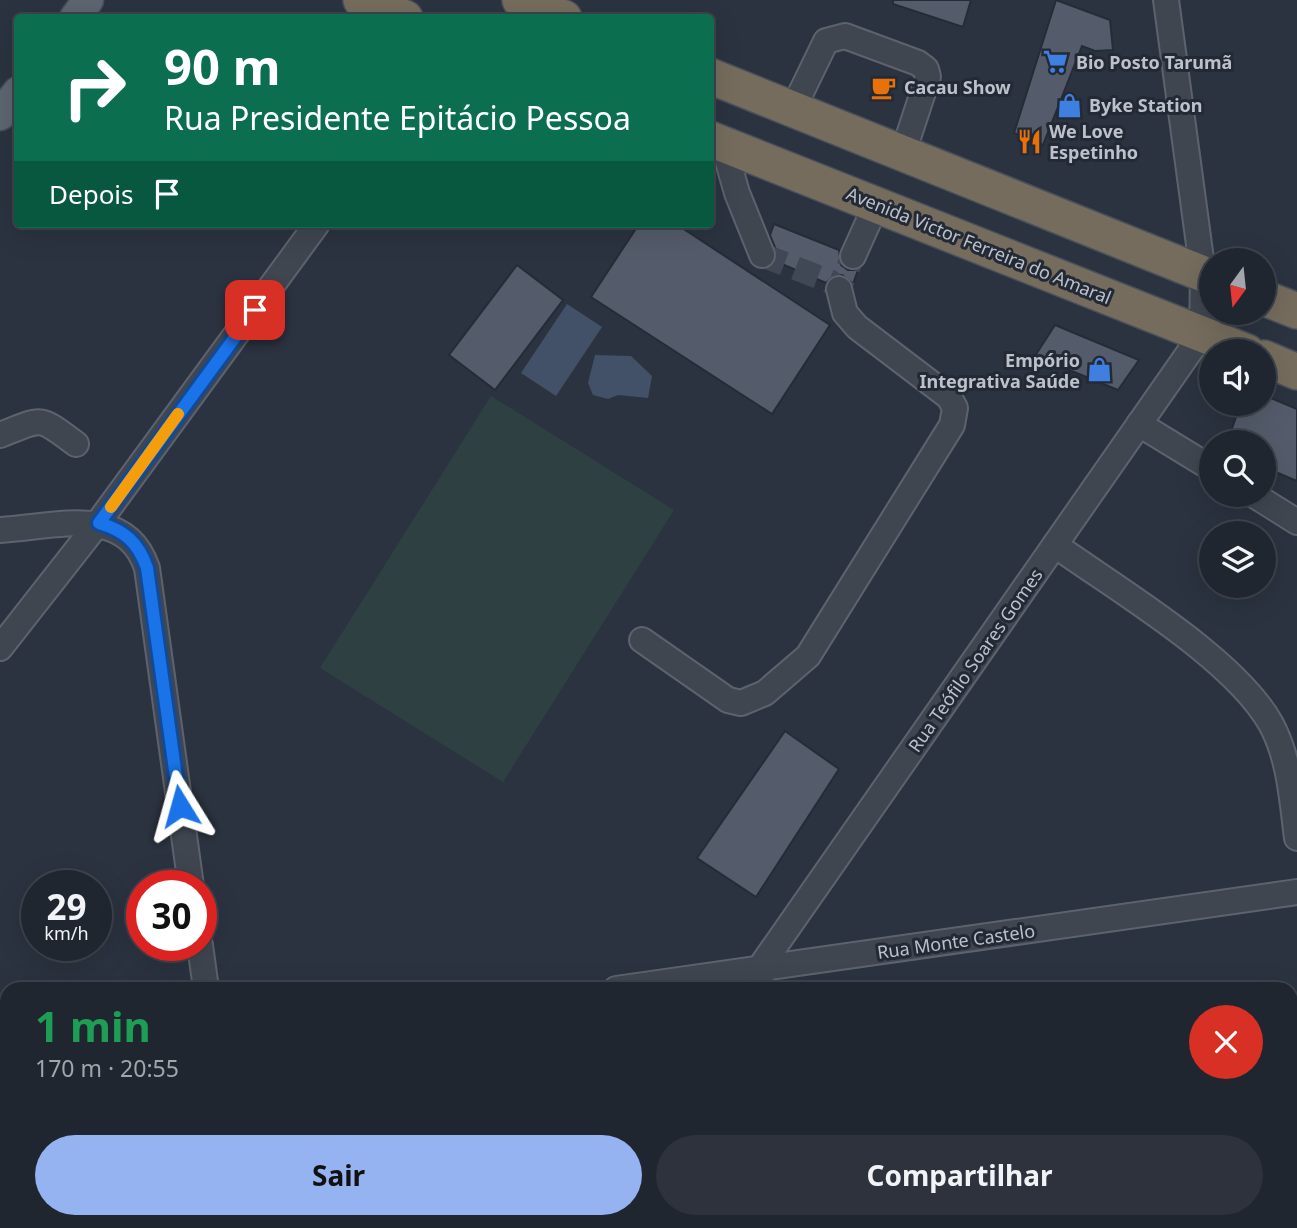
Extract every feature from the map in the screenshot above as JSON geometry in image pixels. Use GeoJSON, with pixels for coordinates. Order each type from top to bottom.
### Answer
{"type":"FeatureCollection","features":[{"type":"Feature","properties":{"kind":"highway"},"geometry":{"type":"LineString","coordinates":[[361,0],[395,14]]}},
{"type":"Feature","properties":{"kind":"highway"},"geometry":{"type":"LineString","coordinates":[[520,0],[554,14]]}},
{"type":"Feature","properties":{"kind":"highway"},"geometry":{"type":"LineString","coordinates":[[714,78],[1199,272]]}},
{"type":"Feature","properties":{"kind":"highway","name":"Avenida Victor Ferreira do Amaral"},"geometry":{"type":"LineString","coordinates":[[717,141],[1214,339]]}},
{"type":"Feature","properties":{"kind":"highway"},"geometry":{"type":"LineString","coordinates":[[1276,303],[1297,312]]}},
{"type":"Feature","properties":{"kind":"highway"},"geometry":{"type":"LineString","coordinates":[[1276,363],[1297,372]]}},
{"type":"Feature","properties":{"kind":"street"},"geometry":{"type":"LineString","coordinates":[[1166,0],[1203,248]]}},
{"type":"Feature","properties":{"kind":"street"},"geometry":{"type":"LineString","coordinates":[[793,109],[826,41],[834,37],[845,36],[918,63],[926,69],[928,77],[904,153]]}},
{"type":"Feature","properties":{"kind":"street"},"geometry":{"type":"LineString","coordinates":[[717,141],[762,255]]}},
{"type":"Feature","properties":{"kind":"street"},"geometry":{"type":"LineString","coordinates":[[853,256],[876,205]]}},
{"type":"Feature","properties":{"kind":"street"},"geometry":{"type":"LineString","coordinates":[[0,648],[99,523],[314,228]]}},
{"type":"Feature","properties":{"kind":"street"},"geometry":{"type":"LineString","coordinates":[[642,640],[728,700],[741,703],[765,692],[808,656],[952,425],[955,408],[950,397],[857,327],[845,313],[839,289]]}},
{"type":"Feature","properties":{"kind":"street"},"geometry":{"type":"LineString","coordinates":[[1202,334],[1203,326]]}},
{"type":"Feature","properties":{"kind":"street","name":"Rua Teófilo Soares Gomes"},"geometry":{"type":"LineString","coordinates":[[761,979],[1055,545],[1202,334]]}},
{"type":"Feature","properties":{"kind":"street"},"geometry":{"type":"LineString","coordinates":[[0,435],[37,420],[47,422],[76,444]]}},
{"type":"Feature","properties":{"kind":"street"},"geometry":{"type":"LineString","coordinates":[[1139,424],[1199,461]]}},
{"type":"Feature","properties":{"kind":"street"},"geometry":{"type":"LineString","coordinates":[[1273,507],[1297,522]]}},
{"type":"Feature","properties":{"kind":"street"},"geometry":{"type":"LineString","coordinates":[[0,530],[99,523],[115,528],[131,538],[142,552],[147,568],[189,870]]}},
{"type":"Feature","properties":{"kind":"street"},"geometry":{"type":"LineString","coordinates":[[1055,545],[1210,657],[1249,694],[1271,724],[1282,751],[1297,838]]}},
{"type":"Feature","properties":{"kind":"street","name":"Rua Monte Castelo"},"geometry":{"type":"LineString","coordinates":[[718,982],[761,979],[1297,892]]}},
{"type":"Feature","properties":{"kind":"street"},"geometry":{"type":"LineString","coordinates":[[202,961],[205,982]]}},
{"type":"Feature","properties":{"kind":"shaded area"},"geometry":{"type":"Polygon","coordinates":[[[491,396],[674,510],[503,782],[320,668],[491,396]]]}},
{"type":"Feature","properties":{"kind":"water"},"geometry":{"type":"Polygon","coordinates":[[[567,304],[602,327],[556,396],[521,373],[567,304]]]}},
{"type":"Feature","properties":{"kind":"water"},"geometry":{"type":"Polygon","coordinates":[[[595,355],[631,356],[652,376],[648,398],[618,395],[608,399],[593,395],[588,383],[595,355]]]}},
{"type":"Feature","properties":{"kind":"building"},"geometry":{"type":"Polygon","coordinates":[[[893,0],[971,0],[963,27],[893,4],[893,0]]]}},
{"type":"Feature","properties":{"kind":"building","name":"Bio Posto Tarumã"},"geometry":{"type":"Polygon","coordinates":[[[1056,0],[1110,20],[1113,50],[1095,51],[1082,46],[1043,145],[1014,133],[1056,0]]]}},
{"type":"Feature","properties":{"kind":"building"},"geometry":{"type":"Polygon","coordinates":[[[774,224],[839,250],[841,265],[848,270],[858,270],[853,284],[842,275],[835,275],[826,283],[775,261],[776,250],[770,235],[774,224]]]}},
{"type":"Feature","properties":{"kind":"building"},"geometry":{"type":"Polygon","coordinates":[[[636,228],[682,228],[830,325],[772,414],[591,297],[636,228]]]}},
{"type":"Feature","properties":{"kind":"building"},"geometry":{"type":"Polygon","coordinates":[[[517,265],[563,300],[495,390],[449,355],[517,265]]]}},
{"type":"Feature","properties":{"kind":"building"},"geometry":{"type":"Polygon","coordinates":[[[1055,325],[1139,360],[1118,390],[1035,356],[1055,325]]]}},
{"type":"Feature","properties":{"kind":"building"},"geometry":{"type":"Polygon","coordinates":[[[1276,400],[1297,409],[1297,481],[1276,472],[1276,430],[1232,430],[1236,417],[1276,416],[1276,400]]]}},
{"type":"Feature","properties":{"kind":"building"},"geometry":{"type":"Polygon","coordinates":[[[785,731],[839,769],[756,897],[697,858],[785,731]]]}},
{"type":"Feature","properties":{"kind":"tunnel"},"geometry":{"type":"LineString","coordinates":[[762,255],[831,282],[839,289],[853,256]]}},
{"type":"Feature","properties":{"kind":"slow traffic"},"geometry":{"type":"LineString","coordinates":[[111,507],[178,414]]}},
{"type":"Feature","properties":{"kind":"place","name":"Bio Posto Tarumã"},"geometry":{"type":"Point","coordinates":[1056,62]}},
{"type":"Feature","properties":{"kind":"place","name":"Cacau Show"},"geometry":{"type":"Point","coordinates":[884,87]}},
{"type":"Feature","properties":{"kind":"place","name":"Byke Station"},"geometry":{"type":"Point","coordinates":[1069,105]}},
{"type":"Feature","properties":{"kind":"place","name":"We Love Espetinho"},"geometry":{"type":"Point","coordinates":[1029,141]}},
{"type":"Feature","properties":{"kind":"place","name":"Empório Integrativa Saúde"},"geometry":{"type":"Point","coordinates":[1100,370]}},
{"type":"Feature","properties":{"kind":"route"},"geometry":{"type":"LineString","coordinates":[[180,806],[147,568],[142,552],[131,538],[115,528],[99,523],[255,310]]}}]}
